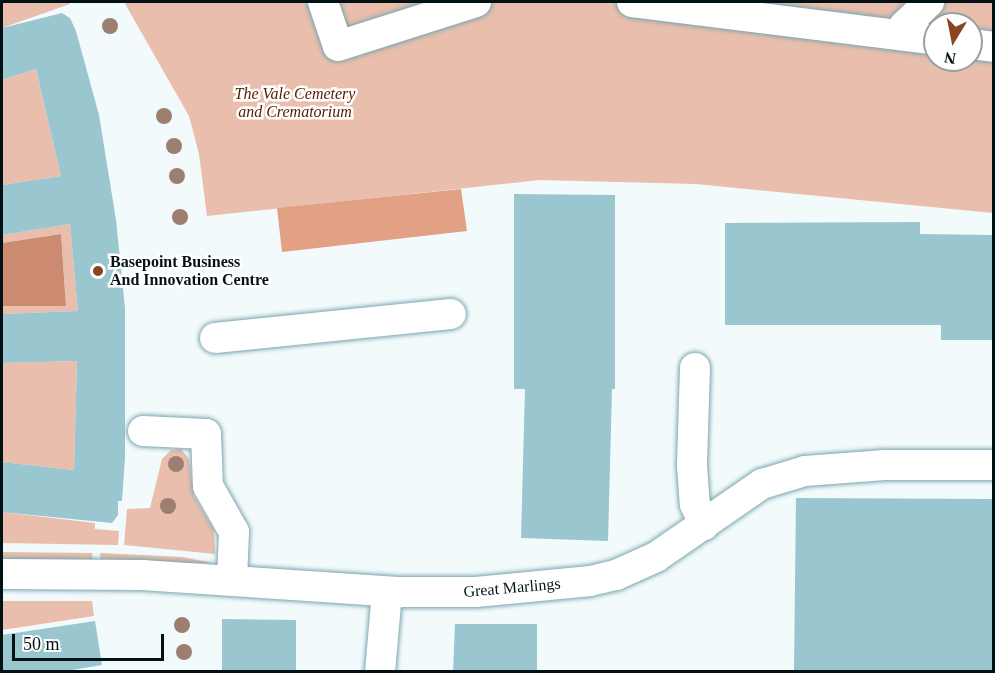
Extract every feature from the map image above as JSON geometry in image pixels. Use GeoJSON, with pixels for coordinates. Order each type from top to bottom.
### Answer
{"type":"FeatureCollection","features":[{"type":"Feature","properties":{"kind":"street"},"geometry":{"type":"LineString","coordinates":[[323,2],[338,46],[476,2]]}},
{"type":"Feature","properties":{"kind":"street"},"geometry":{"type":"LineString","coordinates":[[632,2],[760,9],[923,38]]}},
{"type":"Feature","properties":{"kind":"street"},"geometry":{"type":"LineString","coordinates":[[902,35],[904,26],[929,2]]}},
{"type":"Feature","properties":{"kind":"street"},"geometry":{"type":"LineString","coordinates":[[215,338],[451,314]]}},
{"type":"Feature","properties":{"kind":"street"},"geometry":{"type":"LineString","coordinates":[[695,368],[692,465],[695,504],[704,525]]}},
{"type":"Feature","properties":{"kind":"street"},"geometry":{"type":"LineString","coordinates":[[143,431],[206,434],[208,486],[234,532],[232,580]]}},
{"type":"Feature","properties":{"kind":"street","name":"Great Marlings"},"geometry":{"type":"LineString","coordinates":[[2,574],[98,573],[232,580],[387,592],[476,592],[590,581],[616,575],[656,557],[762,484],[805,471],[885,465],[993,465]]}},
{"type":"Feature","properties":{"kind":"street"},"geometry":{"type":"LineString","coordinates":[[380,672],[387,592]]}},
{"type":"Feature","properties":{"kind":"green space"},"geometry":{"type":"Polygon","coordinates":[[[2,2],[69,2],[70,4],[2,28],[2,2]]]}},
{"type":"Feature","properties":{"kind":"green space","name":"The Vale Cemetery and Crematorium"},"geometry":{"type":"Polygon","coordinates":[[[124,2],[993,2],[993,213],[696,184],[540,180],[207,216],[199,154],[189,116],[124,2]]]}},
{"type":"Feature","properties":{"kind":"green space"},"geometry":{"type":"Polygon","coordinates":[[[36,69],[61,176],[2,185],[2,80],[36,69]]]}},
{"type":"Feature","properties":{"kind":"green space"},"geometry":{"type":"Polygon","coordinates":[[[70,224],[78,311],[2,314],[2,306],[66,306],[61,234],[2,243],[2,235],[70,224]]]}},
{"type":"Feature","properties":{"kind":"green space"},"geometry":{"type":"Polygon","coordinates":[[[77,361],[74,470],[2,462],[2,363],[77,361]]]}},
{"type":"Feature","properties":{"kind":"green space"},"geometry":{"type":"Polygon","coordinates":[[[181,449],[189,459],[194,496],[214,530],[215,554],[124,545],[127,509],[150,508],[162,459],[171,450],[181,449]]]}},
{"type":"Feature","properties":{"kind":"green space"},"geometry":{"type":"Polygon","coordinates":[[[2,512],[95,523],[95,529],[119,531],[118,545],[2,543],[2,512]]]}},
{"type":"Feature","properties":{"kind":"green space"},"geometry":{"type":"Polygon","coordinates":[[[2,552],[92,553],[93,562],[2,562],[2,552]]]}},
{"type":"Feature","properties":{"kind":"green space"},"geometry":{"type":"Polygon","coordinates":[[[100,553],[182,557],[213,563],[101,563],[100,553]]]}},
{"type":"Feature","properties":{"kind":"green space"},"geometry":{"type":"Polygon","coordinates":[[[2,601],[92,601],[94,616],[2,630],[2,601]]]}},
{"type":"Feature","properties":{"kind":"shaded area"},"geometry":{"type":"Polygon","coordinates":[[[461,189],[467,231],[282,252],[277,208],[461,189]]]}},
{"type":"Feature","properties":{"kind":"shaded area"},"geometry":{"type":"Polygon","coordinates":[[[61,234],[66,306],[2,306],[2,243],[61,234]]]}},
{"type":"Feature","properties":{"kind":"building","name":"Basepoint Business And Innovation Centre"},"geometry":{"type":"Polygon","coordinates":[[[62,13],[70,18],[76,31],[99,115],[116,220],[125,308],[125,458],[122,501],[118,501],[118,515],[112,523],[2,512],[2,462],[74,470],[77,361],[2,363],[2,314],[78,311],[70,224],[2,235],[2,185],[61,176],[36,69],[2,80],[2,28],[62,13]]]}},
{"type":"Feature","properties":{"kind":"building"},"geometry":{"type":"Polygon","coordinates":[[[514,194],[615,195],[615,389],[612,389],[608,541],[521,538],[525,389],[514,389],[514,194]]]}},
{"type":"Feature","properties":{"kind":"building"},"geometry":{"type":"Polygon","coordinates":[[[920,222],[920,234],[993,235],[993,340],[941,340],[941,325],[725,325],[725,223],[920,222]]]}},
{"type":"Feature","properties":{"kind":"building"},"geometry":{"type":"Polygon","coordinates":[[[796,498],[993,499],[993,672],[794,671],[796,498]]]}},
{"type":"Feature","properties":{"kind":"building"},"geometry":{"type":"Polygon","coordinates":[[[222,619],[296,620],[296,672],[222,672],[222,619]]]}},
{"type":"Feature","properties":{"kind":"building"},"geometry":{"type":"Polygon","coordinates":[[[95,621],[102,665],[61,672],[2,672],[2,635],[95,621]]]}},
{"type":"Feature","properties":{"kind":"building"},"geometry":{"type":"Polygon","coordinates":[[[455,624],[537,624],[537,672],[453,672],[455,624]]]}},
{"type":"Feature","properties":{"kind":"place","name":"Basepoint Business And Innovation Centre"},"geometry":{"type":"Point","coordinates":[98,271]}}]}
